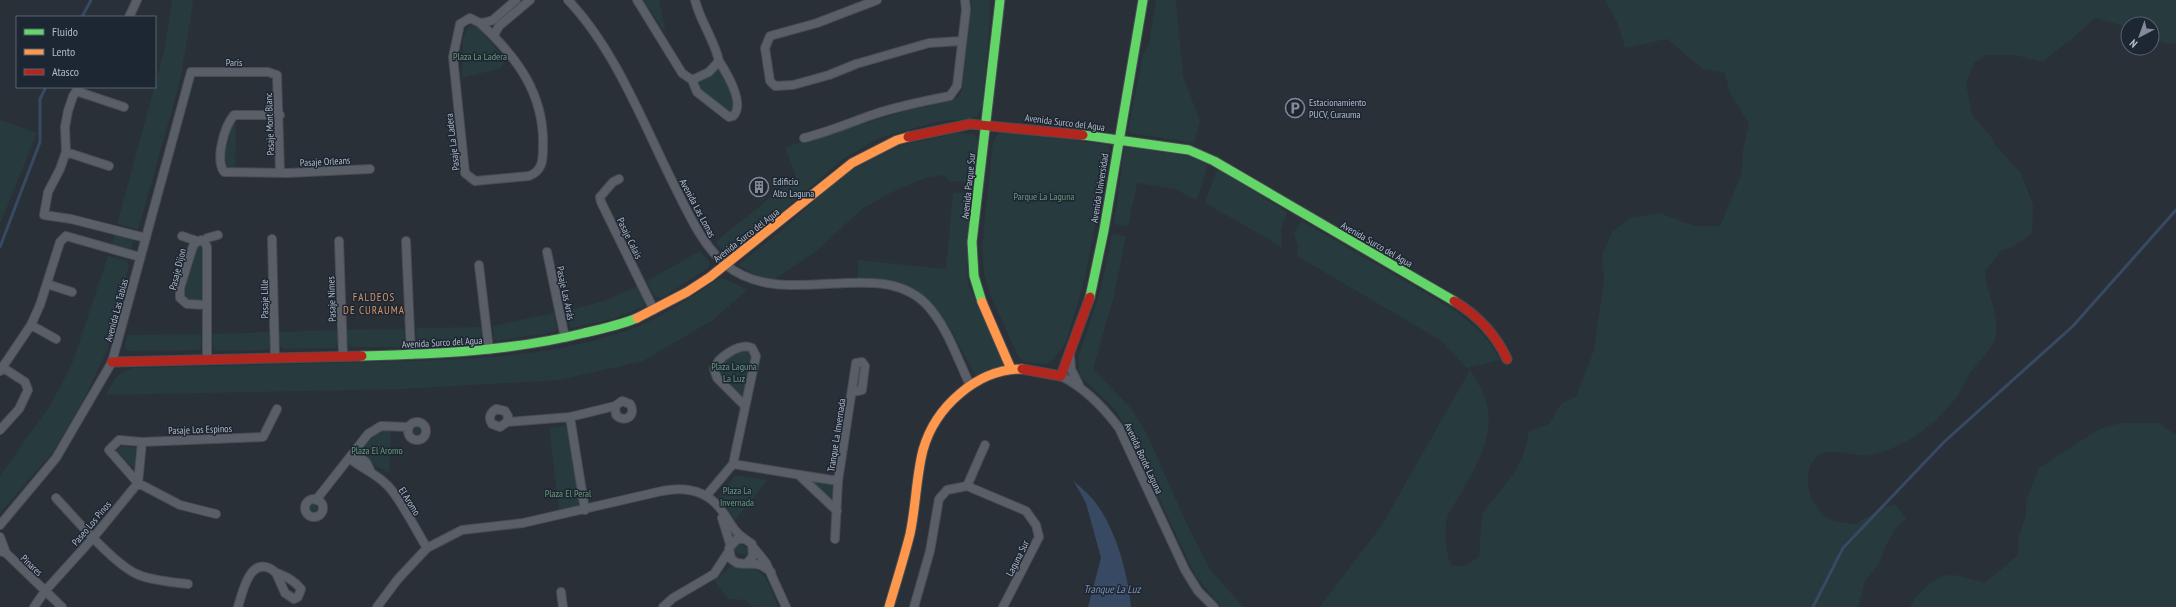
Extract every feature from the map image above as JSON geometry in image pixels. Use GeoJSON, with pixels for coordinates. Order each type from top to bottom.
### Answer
{"type":"FeatureCollection","features":[{"type":"Feature","properties":{"kind":"street"},"geometry":{"type":"LineString","coordinates":[[129,16],[137,0]]}},
{"type":"Feature","properties":{"kind":"street"},"geometry":{"type":"LineString","coordinates":[[494,36],[498,26],[530,0]]}},
{"type":"Feature","properties":{"kind":"street","name":"Avenida Las Lomas"},"geometry":{"type":"LineString","coordinates":[[568,0],[584,16],[613,62],[692,220],[708,248],[726,265],[745,277],[762,283],[805,285],[876,283],[903,290],[915,296],[926,304],[943,328],[970,385]]}},
{"type":"Feature","properties":{"kind":"street"},"geometry":{"type":"LineString","coordinates":[[637,0],[682,73],[692,80],[697,92],[723,113],[729,117],[733,116],[737,109],[737,104],[731,80],[719,61],[716,49],[697,10],[695,0]]}},
{"type":"Feature","properties":{"kind":"street"},"geometry":{"type":"LineString","coordinates":[[876,0],[817,23],[770,36],[765,48],[770,81],[775,86],[793,86],[829,75],[882,55],[929,43],[961,41]]}},
{"type":"Feature","properties":{"kind":"street"},"geometry":{"type":"LineString","coordinates":[[804,138],[832,131],[874,114],[912,103],[950,96],[957,86],[961,41],[966,10],[964,0]]}},
{"type":"Feature","properties":{"kind":"street","name":"Avenida Parque Sur"},"geometry":{"type":"LineString","coordinates":[[1000,0],[995,62],[985,125],[972,245],[974,276],[985,309],[1011,369]]}},
{"type":"Feature","properties":{"kind":"street","name":"Avenida Universidad"},"geometry":{"type":"LineString","coordinates":[[1060,376],[1070,353],[1093,284],[1104,230],[1118,139],[1143,0]]}},
{"type":"Feature","properties":{"kind":"street"},"geometry":{"type":"LineString","coordinates":[[514,2],[518,10]]}},
{"type":"Feature","properties":{"kind":"street","name":"Pasaje La Ladera"},"geometry":{"type":"LineString","coordinates":[[480,23],[493,20],[514,2]]}},
{"type":"Feature","properties":{"kind":"street","name":"Pasaje La Ladera"},"geometry":{"type":"LineString","coordinates":[[470,18],[480,23],[494,36],[525,75],[537,101],[544,134],[543,158],[540,168],[535,174],[475,182],[465,173],[453,57],[460,24],[470,18]]}},
{"type":"Feature","properties":{"kind":"street"},"geometry":{"type":"LineString","coordinates":[[692,80],[709,72],[719,61]]}},
{"type":"Feature","properties":{"kind":"street","name":"París"},"geometry":{"type":"LineString","coordinates":[[190,72],[268,72],[277,75]]}},
{"type":"Feature","properties":{"kind":"street","name":"Avenida Las Tablas"},"geometry":{"type":"LineString","coordinates":[[0,525],[56,458],[112,362],[190,72]]}},
{"type":"Feature","properties":{"kind":"street","name":"Pasaje Mont Blanc"},"geometry":{"type":"LineString","coordinates":[[277,75],[280,115],[280,173]]}},
{"type":"Feature","properties":{"kind":"street"},"geometry":{"type":"LineString","coordinates":[[124,107],[78,89],[68,111],[65,127],[66,152],[60,169],[48,192],[44,215],[71,219],[146,238]]}},
{"type":"Feature","properties":{"kind":"street","name":"Pasaje Orleans"},"geometry":{"type":"LineString","coordinates":[[280,115],[234,115],[228,124],[219,160],[224,172],[280,173],[370,169]]}},
{"type":"Feature","properties":{"kind":"street","name":"Avenida Surco del Agua"},"geometry":{"type":"LineString","coordinates":[[112,362],[412,355],[489,350],[565,338],[624,323],[654,310],[687,292],[726,265],[852,163],[897,140],[970,124],[1118,139],[1189,150],[1214,161],[1460,305],[1473,314],[1493,335],[1507,359]]}},
{"type":"Feature","properties":{"kind":"street"},"geometry":{"type":"LineString","coordinates":[[66,152],[109,166]]}},
{"type":"Feature","properties":{"kind":"street","name":"Pasaje Calais"},"geometry":{"type":"LineString","coordinates":[[619,179],[613,182],[600,197],[601,202],[654,310]]}},
{"type":"Feature","properties":{"kind":"street"},"geometry":{"type":"LineString","coordinates":[[201,241],[218,235]]}},
{"type":"Feature","properties":{"kind":"street"},"geometry":{"type":"LineString","coordinates":[[0,429],[19,409],[28,390],[25,382],[1,369],[31,325],[47,284],[60,242],[66,236],[140,257]]}},
{"type":"Feature","properties":{"kind":"street"},"geometry":{"type":"LineString","coordinates":[[182,236],[201,241],[207,247],[207,360]]}},
{"type":"Feature","properties":{"kind":"street","name":"Pasaje Lille"},"geometry":{"type":"LineString","coordinates":[[272,239],[275,358]]}},
{"type":"Feature","properties":{"kind":"street","name":"Pasaje Dijon"},"geometry":{"type":"LineString","coordinates":[[201,241],[192,249],[180,288],[180,298],[187,304],[207,305]]}},
{"type":"Feature","properties":{"kind":"street","name":"Pasaje Nimes"},"geometry":{"type":"LineString","coordinates":[[339,241],[343,356]]}},
{"type":"Feature","properties":{"kind":"street"},"geometry":{"type":"LineString","coordinates":[[406,241],[412,355]]}},
{"type":"Feature","properties":{"kind":"street","name":"Pasaje Las Arrás"},"geometry":{"type":"LineString","coordinates":[[547,252],[565,338]]}},
{"type":"Feature","properties":{"kind":"street"},"geometry":{"type":"LineString","coordinates":[[479,265],[489,350]]}},
{"type":"Feature","properties":{"kind":"street"},"geometry":{"type":"LineString","coordinates":[[47,284],[72,292]]}},
{"type":"Feature","properties":{"kind":"street"},"geometry":{"type":"LineString","coordinates":[[31,325],[56,339]]}},
{"type":"Feature","properties":{"kind":"street"},"geometry":{"type":"LineString","coordinates":[[707,495],[733,464],[744,405],[756,356],[752,348],[746,346],[739,347],[718,362],[714,370],[717,378],[744,405]]}},
{"type":"Feature","properties":{"kind":"street"},"geometry":{"type":"LineString","coordinates":[[1040,370],[1054,366],[1070,353]]}},
{"type":"Feature","properties":{"kind":"street"},"geometry":{"type":"LineString","coordinates":[[1070,353],[1071,369],[1081,390]]}},
{"type":"Feature","properties":{"kind":"street","name":"Avenida Borde Laguna"},"geometry":{"type":"LineString","coordinates":[[888,607],[910,533],[921,460],[926,440],[943,410],[970,385],[1011,369],[1040,370],[1060,376],[1081,390],[1110,416],[1118,428],[1185,570],[1198,591],[1214,607]]}},
{"type":"Feature","properties":{"kind":"street","name":"Tranque La Invernada"},"geometry":{"type":"LineString","coordinates":[[836,539],[838,481],[853,392]]}},
{"type":"Feature","properties":{"kind":"street"},"geometry":{"type":"LineString","coordinates":[[507,422],[570,417],[615,406]]}},
{"type":"Feature","properties":{"kind":"street","name":"Pasaje Los Espinos"},"geometry":{"type":"LineString","coordinates":[[138,483],[110,450],[120,440],[142,442],[263,437],[277,409]]}},
{"type":"Feature","properties":{"kind":"street"},"geometry":{"type":"LineString","coordinates":[[570,417],[585,510]]}},
{"type":"Feature","properties":{"kind":"street"},"geometry":{"type":"LineString","coordinates":[[316,500],[368,434],[381,426],[409,427]]}},
{"type":"Feature","properties":{"kind":"street"},"geometry":{"type":"LineString","coordinates":[[142,442],[138,483],[180,505],[216,514]]}},
{"type":"Feature","properties":{"kind":"street"},"geometry":{"type":"LineString","coordinates":[[914,607],[930,551],[939,499],[947,490],[967,486],[985,445]]}},
{"type":"Feature","properties":{"kind":"street","name":"El Aromo"},"geometry":{"type":"LineString","coordinates":[[351,455],[366,462],[370,470],[388,486],[427,548]]}},
{"type":"Feature","properties":{"kind":"street","name":"Tranque La Invernada"},"geometry":{"type":"LineString","coordinates":[[733,464],[801,477],[838,481]]}},
{"type":"Feature","properties":{"kind":"street"},"geometry":{"type":"LineString","coordinates":[[801,477],[837,511]]}},
{"type":"Feature","properties":{"kind":"street","name":"Paseo Los Pinos"},"geometry":{"type":"LineString","coordinates":[[34,607],[45,591],[93,538],[138,483]]}},
{"type":"Feature","properties":{"kind":"street","name":"Laguna Sur"},"geometry":{"type":"LineString","coordinates":[[967,486],[1026,512],[1036,525],[1039,537],[1004,607]]}},
{"type":"Feature","properties":{"kind":"street"},"geometry":{"type":"LineString","coordinates":[[377,607],[398,579],[427,548],[462,530],[523,523],[674,489],[688,489],[707,495],[719,506],[734,531],[745,539],[766,563],[786,607]]}},
{"type":"Feature","properties":{"kind":"street"},"geometry":{"type":"LineString","coordinates":[[56,498],[93,538],[132,572],[146,577],[188,584]]}},
{"type":"Feature","properties":{"kind":"street"},"geometry":{"type":"LineString","coordinates":[[719,506],[734,561]]}},
{"type":"Feature","properties":{"kind":"street","name":"Pinares"},"geometry":{"type":"LineString","coordinates":[[0,537],[3,552],[62,607]]}},
{"type":"Feature","properties":{"kind":"street"},"geometry":{"type":"LineString","coordinates":[[663,607],[673,598],[706,579],[717,569],[737,539],[745,539]]}},
{"type":"Feature","properties":{"kind":"street"},"geometry":{"type":"LineString","coordinates":[[748,562],[753,556],[754,548]]}},
{"type":"Feature","properties":{"kind":"street"},"geometry":{"type":"LineString","coordinates":[[717,569],[734,561],[741,564],[748,562],[759,564],[771,572]]}},
{"type":"Feature","properties":{"kind":"street"},"geometry":{"type":"LineString","coordinates":[[238,607],[244,586],[254,569],[259,567],[269,568],[276,573]]}},
{"type":"Feature","properties":{"kind":"street"},"geometry":{"type":"LineString","coordinates":[[561,592],[563,607]]}},
{"type":"Feature","properties":{"kind":"green space"},"geometry":{"type":"Polygon","coordinates":[[[172,0],[193,0],[180,81],[138,230],[117,224],[154,88],[156,88],[156,81],[164,52],[172,0]]]}},
{"type":"Feature","properties":{"kind":"green space"},"geometry":{"type":"Polygon","coordinates":[[[643,0],[659,0],[666,34],[643,0]]]}},
{"type":"Feature","properties":{"kind":"green space"},"geometry":{"type":"Polygon","coordinates":[[[972,0],[989,0],[990,20],[982,108],[977,116],[969,119],[940,121],[879,138],[843,159],[760,231],[728,255],[726,254],[715,242],[796,177],[785,147],[913,109],[951,101],[957,98],[962,90],[972,0]]]}},
{"type":"Feature","properties":{"kind":"green space"},"geometry":{"type":"Polygon","coordinates":[[[1156,0],[1176,0],[1183,76],[1200,121],[1194,143],[1131,133],[1128,130],[1143,55],[1149,45],[1156,0]]]}},
{"type":"Feature","properties":{"kind":"green space"},"geometry":{"type":"Polygon","coordinates":[[[1605,0],[2176,0],[2176,43],[2170,44],[2160,41],[2160,16],[2120,16],[2120,25],[2095,18],[2083,30],[2043,62],[2014,55],[1987,55],[1974,63],[1966,84],[1972,115],[1991,137],[1995,145],[2021,173],[2033,205],[2032,233],[2011,248],[2001,251],[1985,271],[1995,314],[1997,331],[1995,339],[1987,352],[1970,373],[1957,396],[1947,409],[1928,427],[1895,447],[1871,455],[1836,452],[1824,453],[1819,455],[1809,470],[1808,487],[1811,496],[1820,512],[1830,520],[1856,524],[1881,508],[1895,504],[1906,519],[1896,528],[1885,547],[1879,564],[1865,581],[1858,607],[1320,607],[1382,525],[1470,370],[1480,387],[1486,402],[1489,417],[1488,431],[1484,446],[1471,475],[1448,515],[1445,535],[1451,566],[1464,566],[1479,557],[1482,514],[1514,473],[1523,456],[1529,431],[1549,424],[1562,403],[1576,397],[1594,350],[1604,279],[1602,255],[1612,232],[1630,218],[1659,213],[1695,226],[1720,226],[1741,175],[1743,150],[1749,124],[1730,93],[1725,73],[1703,69],[1667,39],[1625,48],[1618,24],[1605,0]]]}},
{"type":"Feature","properties":{"kind":"green space","name":"Plaza La Ladera"},"geometry":{"type":"Polygon","coordinates":[[[469,26],[478,27],[505,59],[501,68],[462,78],[463,38],[469,26]]]}},
{"type":"Feature","properties":{"kind":"green space"},"geometry":{"type":"Polygon","coordinates":[[[719,67],[729,85],[735,107],[730,114],[699,91],[694,81],[710,76],[719,67]]]}},
{"type":"Feature","properties":{"kind":"green space"},"geometry":{"type":"Polygon","coordinates":[[[0,120],[37,133],[0,224],[0,120]]]}},
{"type":"Feature","properties":{"kind":"green space"},"geometry":{"type":"Polygon","coordinates":[[[232,124],[236,124],[235,169],[227,168],[223,162],[232,124]]]}},
{"type":"Feature","properties":{"kind":"green space","name":"Parque La Laguna"},"geometry":{"type":"Polygon","coordinates":[[[1005,131],[1108,145],[1110,148],[1085,278],[1066,342],[1054,359],[1045,364],[1026,362],[1018,356],[989,292],[984,273],[982,247],[993,142],[997,135],[1005,131]]]}},
{"type":"Feature","properties":{"kind":"green space"},"geometry":{"type":"Polygon","coordinates":[[[956,133],[974,134],[978,140],[973,182],[949,181],[944,175],[925,178],[890,193],[862,209],[815,252],[775,279],[761,278],[738,265],[782,230],[826,190],[855,168],[900,146],[956,133]]]}},
{"type":"Feature","properties":{"kind":"green space"},"geometry":{"type":"Polygon","coordinates":[[[1128,147],[1188,156],[1206,164],[1207,167],[1197,200],[1174,189],[1137,183],[1128,227],[1114,224],[1124,149],[1128,147]]]}},
{"type":"Feature","properties":{"kind":"green space"},"geometry":{"type":"Polygon","coordinates":[[[1219,170],[1287,212],[1281,229],[1282,247],[1205,203],[1216,172],[1219,170]]]}},
{"type":"Feature","properties":{"kind":"green space"},"geometry":{"type":"Polygon","coordinates":[[[953,192],[971,194],[967,246],[968,284],[1004,365],[976,377],[950,328],[934,305],[910,289],[858,280],[858,260],[946,269],[953,192]]]}},
{"type":"Feature","properties":{"kind":"green space"},"geometry":{"type":"Polygon","coordinates":[[[1302,221],[1451,308],[1466,319],[1485,337],[1491,344],[1500,360],[1467,368],[1440,340],[1297,256],[1298,248],[1294,232],[1302,221]]]}},
{"type":"Feature","properties":{"kind":"green space"},"geometry":{"type":"Polygon","coordinates":[[[115,233],[134,239],[131,249],[112,244],[115,233]]]}},
{"type":"Feature","properties":{"kind":"green space"},"geometry":{"type":"Polygon","coordinates":[[[1112,234],[1126,236],[1114,296],[1093,369],[1130,407],[1146,432],[1185,520],[1210,569],[1243,607],[1221,607],[1195,575],[1124,423],[1113,407],[1082,378],[1079,371],[1079,355],[1101,289],[1112,234]]]}},
{"type":"Feature","properties":{"kind":"green space"},"geometry":{"type":"Polygon","coordinates":[[[197,246],[203,248],[202,301],[187,300],[185,298],[185,289],[197,246]]]}},
{"type":"Feature","properties":{"kind":"green space"},"geometry":{"type":"Polygon","coordinates":[[[700,251],[710,263],[708,268],[662,298],[654,295],[647,281],[700,251]]]}},
{"type":"Feature","properties":{"kind":"green space"},"geometry":{"type":"Polygon","coordinates":[[[108,256],[126,261],[129,265],[108,348],[82,404],[52,453],[0,513],[0,476],[51,404],[72,364],[108,256]]]}},
{"type":"Feature","properties":{"kind":"green space"},"geometry":{"type":"Polygon","coordinates":[[[721,278],[747,290],[713,320],[643,361],[559,380],[404,389],[106,395],[120,374],[133,368],[469,359],[568,347],[600,339],[643,324],[666,312],[721,278]]]}},
{"type":"Feature","properties":{"kind":"green space"},"geometry":{"type":"Polygon","coordinates":[[[637,286],[645,303],[644,306],[612,319],[571,328],[565,311],[604,301],[637,286]]]}},
{"type":"Feature","properties":{"kind":"green space"},"geometry":{"type":"Polygon","coordinates":[[[554,313],[557,330],[554,332],[497,341],[494,339],[493,326],[554,313]]]}},
{"type":"Feature","properties":{"kind":"green space"},"geometry":{"type":"Polygon","coordinates":[[[481,327],[482,342],[479,343],[417,344],[416,328],[481,327]]]}},
{"type":"Feature","properties":{"kind":"green space"},"geometry":{"type":"Polygon","coordinates":[[[404,329],[405,343],[402,347],[351,347],[348,343],[347,330],[404,329]]]}},
{"type":"Feature","properties":{"kind":"green space"},"geometry":{"type":"Polygon","coordinates":[[[337,330],[337,345],[335,348],[283,349],[280,346],[279,332],[337,330]]]}},
{"type":"Feature","properties":{"kind":"green space"},"geometry":{"type":"Polygon","coordinates":[[[269,332],[269,348],[267,350],[219,351],[213,348],[212,334],[269,332]]]}},
{"type":"Feature","properties":{"kind":"green space"},"geometry":{"type":"Polygon","coordinates":[[[201,334],[201,348],[199,350],[128,351],[125,347],[127,336],[129,335],[201,334]]]}},
{"type":"Feature","properties":{"kind":"green space","name":"Plaza Laguna La Luz"},"geometry":{"type":"Polygon","coordinates":[[[742,349],[747,349],[752,354],[743,395],[740,397],[718,376],[720,367],[723,363],[742,349]]]}},
{"type":"Feature","properties":{"kind":"green space"},"geometry":{"type":"Polygon","coordinates":[[[2120,423],[2158,423],[2176,435],[2176,607],[1910,607],[1917,596],[1938,578],[1955,575],[1985,583],[2018,555],[2019,536],[2025,517],[2027,499],[2039,468],[2099,429],[2120,423]]]}},
{"type":"Feature","properties":{"kind":"green space"},"geometry":{"type":"Polygon","coordinates":[[[417,425],[421,427],[423,431],[421,435],[417,437],[413,435],[411,431],[413,427],[417,425]]]}},
{"type":"Feature","properties":{"kind":"green space","name":"Plaza El Peral"},"geometry":{"type":"Polygon","coordinates":[[[567,426],[580,506],[559,510],[549,428],[567,426]]]}},
{"type":"Feature","properties":{"kind":"green space","name":"Plaza El Aromo"},"geometry":{"type":"Polygon","coordinates":[[[382,431],[391,431],[389,473],[369,462],[361,447],[368,439],[382,431]]]}},
{"type":"Feature","properties":{"kind":"green space"},"geometry":{"type":"Polygon","coordinates":[[[122,446],[137,448],[134,468],[116,451],[122,446]]]}},
{"type":"Feature","properties":{"kind":"green space","name":"Plaza La Invernada"},"geometry":{"type":"Polygon","coordinates":[[[736,475],[768,480],[735,520],[719,496],[736,475]]]}},
{"type":"Feature","properties":{"kind":"green space"},"geometry":{"type":"Polygon","coordinates":[[[817,481],[834,485],[833,502],[815,486],[817,481]]]}},
{"type":"Feature","properties":{"kind":"green space"},"geometry":{"type":"Polygon","coordinates":[[[313,502],[317,504],[319,508],[317,512],[313,514],[309,512],[307,508],[309,504],[313,502]]]}},
{"type":"Feature","properties":{"kind":"green space"},"geometry":{"type":"Polygon","coordinates":[[[741,543],[750,551],[749,556],[735,552],[733,549],[735,545],[741,543]]]}},
{"type":"Feature","properties":{"kind":"green space"},"geometry":{"type":"Polygon","coordinates":[[[731,567],[749,567],[762,574],[769,584],[778,607],[754,607],[744,600],[729,599],[714,581],[731,567]]]}},
{"type":"Feature","properties":{"kind":"water","name":"Tranque La Luz"},"geometry":{"type":"Polygon","coordinates":[[[1073,480],[1095,502],[1115,538],[1124,566],[1131,607],[1088,607],[1101,558],[1086,503],[1073,480]]]}},
{"type":"Feature","properties":{"kind":"waterway"},"geometry":{"type":"LineString","coordinates":[[83,16],[91,0]]}},
{"type":"Feature","properties":{"kind":"waterway"},"geometry":{"type":"LineString","coordinates":[[0,247],[40,142],[40,99],[46,88]]}},
{"type":"Feature","properties":{"kind":"waterway"},"geometry":{"type":"LineString","coordinates":[[1813,607],[1843,548],[1944,442],[2073,326],[2176,210]]}},
{"type":"Feature","properties":{"kind":"traffic: fast"},"geometry":{"type":"LineString","coordinates":[[982,302],[974,276],[972,242],[1000,0]]}},
{"type":"Feature","properties":{"kind":"traffic: fast"},"geometry":{"type":"LineString","coordinates":[[1090,297],[1104,230],[1143,0]]}},
{"type":"Feature","properties":{"kind":"traffic: fast"},"geometry":{"type":"LineString","coordinates":[[1083,135],[1189,150],[1214,161],[1454,301]]}},
{"type":"Feature","properties":{"kind":"traffic: fast"},"geometry":{"type":"LineString","coordinates":[[362,356],[446,353],[502,348],[557,339],[624,323],[637,318]]}},
{"type":"Feature","properties":{"kind":"traffic: slow"},"geometry":{"type":"LineString","coordinates":[[637,318],[687,292],[710,277],[852,163],[897,140],[908,137]]}},
{"type":"Feature","properties":{"kind":"traffic: slow"},"geometry":{"type":"LineString","coordinates":[[982,302],[1011,369]]}},
{"type":"Feature","properties":{"kind":"traffic: slow"},"geometry":{"type":"LineString","coordinates":[[889,607],[910,534],[923,450],[937,419],[960,393],[974,383],[1005,371],[1022,369]]}},
{"type":"Feature","properties":{"kind":"traffic: jam"},"geometry":{"type":"LineString","coordinates":[[908,137],[970,124],[1083,135]]}},
{"type":"Feature","properties":{"kind":"traffic: jam"},"geometry":{"type":"LineString","coordinates":[[1022,369],[1061,376],[1090,297]]}},
{"type":"Feature","properties":{"kind":"traffic: jam"},"geometry":{"type":"LineString","coordinates":[[1454,301],[1485,326],[1503,350],[1507,359]]}},
{"type":"Feature","properties":{"kind":"traffic: jam"},"geometry":{"type":"LineString","coordinates":[[112,362],[362,356]]}},
{"type":"Feature","properties":{"kind":"place","name":"Estacionamiento PUCV, Curauma"},"geometry":{"type":"Point","coordinates":[1295,108]}},
{"type":"Feature","properties":{"kind":"place","name":"Edificio Alto Laguna"},"geometry":{"type":"Point","coordinates":[759,187]}},
{"type":"Feature","properties":{"kind":"district","name":"FALDEOS DE CURAUMA"},"geometry":{"type":"Point","coordinates":[374,303]}}]}
